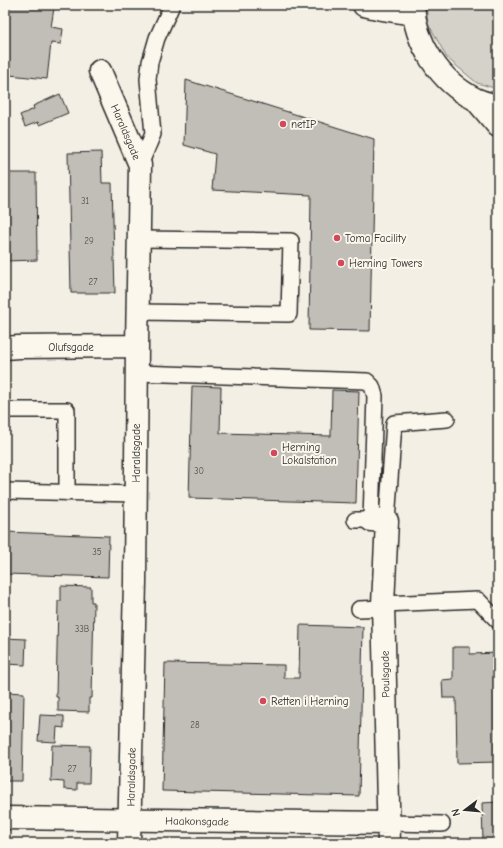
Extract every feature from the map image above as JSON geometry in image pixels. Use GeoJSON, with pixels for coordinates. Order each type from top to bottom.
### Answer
{"type":"FeatureCollection","features":[{"type":"Feature","properties":{"kind":"street"},"geometry":{"type":"LineString","coordinates":[[364,5],[382,9],[413,10],[420,37],[434,64],[460,89],[475,99],[498,107]]}},
{"type":"Feature","properties":{"kind":"street","name":"Haraldsgade"},"geometry":{"type":"LineString","coordinates":[[100,71],[140,165],[136,494],[129,843]]}},
{"type":"Feature","properties":{"kind":"street"},"geometry":{"type":"LineString","coordinates":[[475,99],[498,126]]}},
{"type":"Feature","properties":{"kind":"street","name":"Olufsgade"},"geometry":{"type":"LineString","coordinates":[[5,348],[137,346]]}},
{"type":"Feature","properties":{"kind":"street","name":"Poulsgade"},"geometry":{"type":"LineString","coordinates":[[371,520],[384,606],[389,833]]}},
{"type":"Feature","properties":{"kind":"street","name":"Haakonsgade"},"geometry":{"type":"LineString","coordinates":[[5,818],[130,820],[389,833]]}},
{"type":"Feature","properties":{"kind":"lane"},"geometry":{"type":"LineString","coordinates":[[140,165],[152,134],[148,79],[150,62],[157,38],[172,5]]}},
{"type":"Feature","properties":{"kind":"lane"},"geometry":{"type":"LineString","coordinates":[[138,312],[289,314],[290,300],[290,241],[139,239]]}},
{"type":"Feature","properties":{"kind":"lane"},"geometry":{"type":"LineString","coordinates":[[137,373],[367,380],[372,386],[375,396],[371,520]]}},
{"type":"Feature","properties":{"kind":"lane"},"geometry":{"type":"LineString","coordinates":[[5,410],[67,410],[67,493]]}},
{"type":"Feature","properties":{"kind":"lane"},"geometry":{"type":"LineString","coordinates":[[371,520],[394,423],[447,419]]}},
{"type":"Feature","properties":{"kind":"lane"},"geometry":{"type":"LineString","coordinates":[[5,491],[136,494]]}},
{"type":"Feature","properties":{"kind":"lane"},"geometry":{"type":"LineString","coordinates":[[359,609],[478,600],[498,621]]}},
{"type":"Feature","properties":{"kind":"lane"},"geometry":{"type":"LineString","coordinates":[[389,833],[442,824]]}},
{"type":"Feature","properties":{"kind":"shaded area"},"geometry":{"type":"Polygon","coordinates":[[[426,5],[498,5],[498,89],[477,83],[447,58],[428,23],[426,5]]]}},
{"type":"Feature","properties":{"kind":"building"},"geometry":{"type":"Polygon","coordinates":[[[5,5],[31,5],[54,8],[51,27],[63,29],[61,44],[51,43],[47,79],[10,75],[8,96],[5,95],[5,5]]]}},
{"type":"Feature","properties":{"kind":"building","name":"Herning Towers"},"geometry":{"type":"Polygon","coordinates":[[[186,80],[374,139],[370,331],[309,330],[311,195],[212,190],[215,154],[184,145],[186,80]]]}},
{"type":"Feature","properties":{"kind":"building"},"geometry":{"type":"Polygon","coordinates":[[[60,94],[68,113],[39,125],[38,122],[25,127],[20,115],[34,109],[33,106],[60,94]]]}},
{"type":"Feature","properties":{"kind":"building"},"geometry":{"type":"Polygon","coordinates":[[[101,152],[102,183],[112,183],[115,293],[71,293],[68,153],[101,152]]]}},
{"type":"Feature","properties":{"kind":"building"},"geometry":{"type":"Polygon","coordinates":[[[5,173],[36,173],[37,260],[5,261],[5,173]]]}},
{"type":"Feature","properties":{"kind":"building","name":"Herning Lokalstation"},"geometry":{"type":"Polygon","coordinates":[[[192,386],[221,387],[220,433],[331,436],[332,390],[359,391],[356,503],[189,498],[192,386]]]}},
{"type":"Feature","properties":{"kind":"building"},"geometry":{"type":"Polygon","coordinates":[[[5,532],[109,536],[108,577],[5,574],[5,532]]]}},
{"type":"Feature","properties":{"kind":"building"},"geometry":{"type":"Polygon","coordinates":[[[61,586],[91,587],[91,602],[94,602],[92,698],[89,698],[89,712],[58,711],[58,697],[56,697],[58,601],[61,601],[61,586]]]}},
{"type":"Feature","properties":{"kind":"building","name":"Retten i Herning"},"geometry":{"type":"Polygon","coordinates":[[[300,625],[363,627],[359,796],[162,791],[165,663],[284,665],[284,678],[299,678],[300,625]]]}},
{"type":"Feature","properties":{"kind":"building"},"geometry":{"type":"Polygon","coordinates":[[[5,638],[26,639],[25,665],[5,664],[5,638]]]}},
{"type":"Feature","properties":{"kind":"building"},"geometry":{"type":"Polygon","coordinates":[[[453,647],[470,647],[470,654],[498,653],[498,762],[457,763],[456,698],[443,698],[442,680],[453,679],[453,647]]]}},
{"type":"Feature","properties":{"kind":"building"},"geometry":{"type":"Polygon","coordinates":[[[5,692],[24,693],[22,781],[5,781],[5,692]]]}},
{"type":"Feature","properties":{"kind":"building"},"geometry":{"type":"Polygon","coordinates":[[[40,715],[64,716],[64,728],[57,727],[56,742],[38,741],[40,715]]]}},
{"type":"Feature","properties":{"kind":"building"},"geometry":{"type":"Polygon","coordinates":[[[52,745],[90,746],[89,783],[77,783],[77,790],[64,789],[64,782],[51,781],[52,745]]]}},
{"type":"Feature","properties":{"kind":"building"},"geometry":{"type":"Polygon","coordinates":[[[498,802],[498,843],[483,843],[482,803],[498,802]]]}},
{"type":"Feature","properties":{"kind":"building"},"geometry":{"type":"Polygon","coordinates":[[[72,841],[105,842],[105,843],[72,843],[72,841]]]}},
{"type":"Feature","properties":{"kind":"place","name":"netIP"},"geometry":{"type":"Point","coordinates":[283,124]}},
{"type":"Feature","properties":{"kind":"place","name":"Toma Facility"},"geometry":{"type":"Point","coordinates":[337,238]}},
{"type":"Feature","properties":{"kind":"place","name":"Herning Towers"},"geometry":{"type":"Point","coordinates":[341,263]}},
{"type":"Feature","properties":{"kind":"place","name":"Herning Lokalstation"},"geometry":{"type":"Point","coordinates":[274,453]}},
{"type":"Feature","properties":{"kind":"place","name":"Retten i Herning"},"geometry":{"type":"Point","coordinates":[263,701]}}]}
